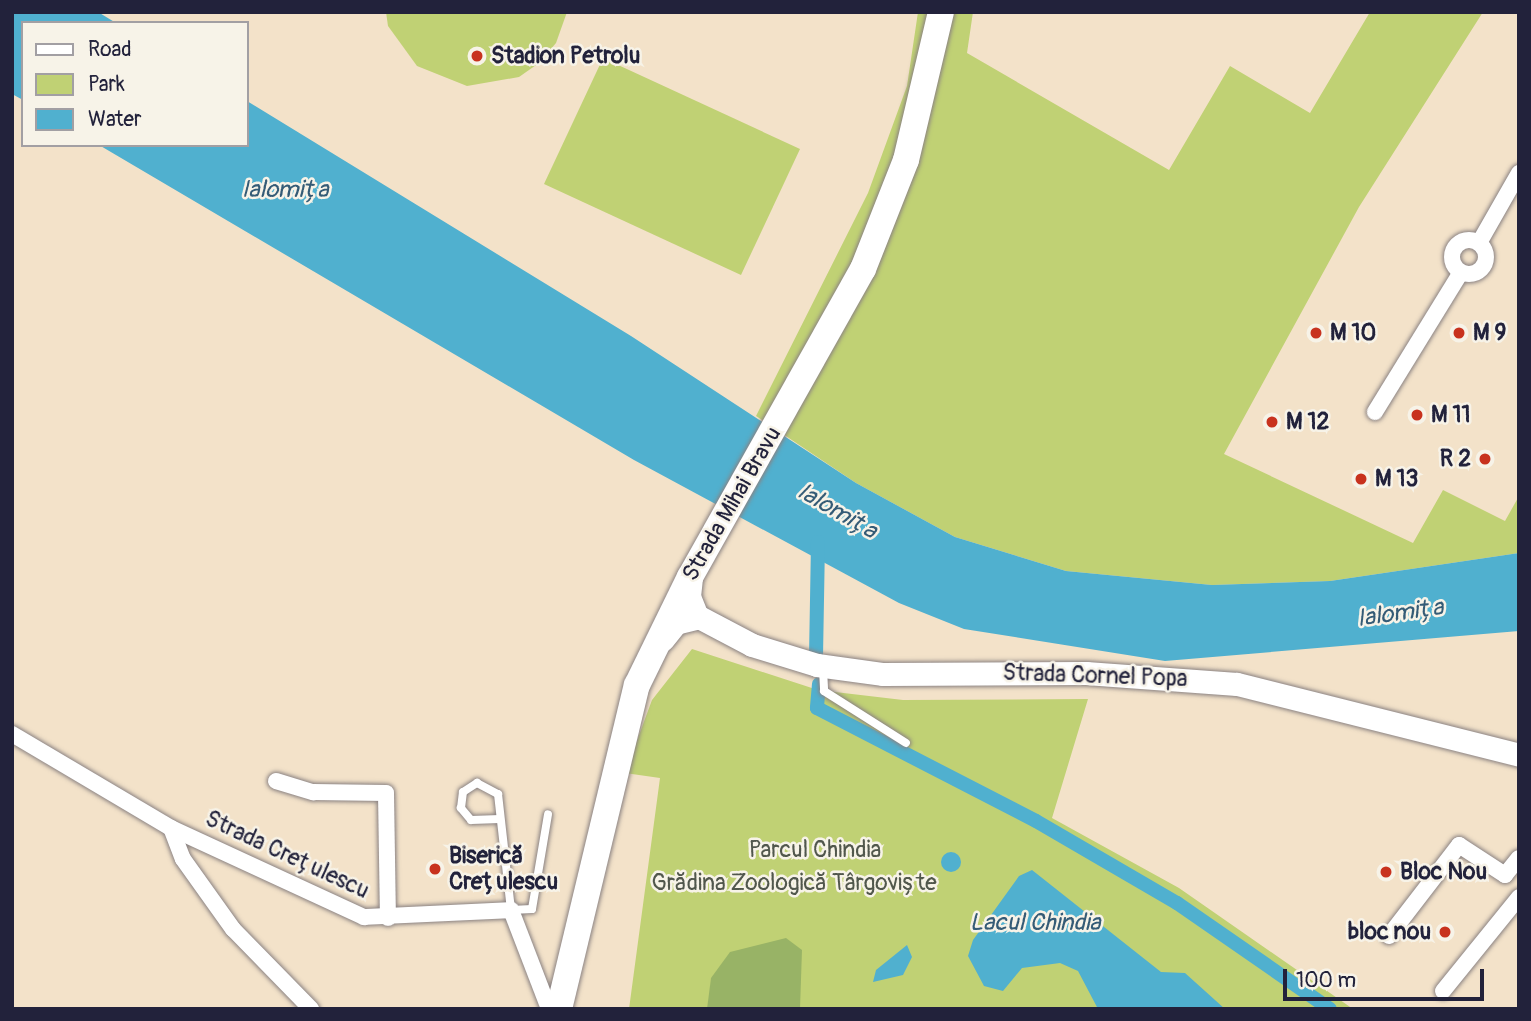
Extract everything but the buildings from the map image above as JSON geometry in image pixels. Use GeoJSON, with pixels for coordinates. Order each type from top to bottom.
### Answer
{"type":"FeatureCollection","features":[{"type":"Feature","properties":{"kind":"main road","name":"Strada Mihai Bravu"},"geometry":{"type":"LineString","coordinates":[[559,1009],[615,762],[652,651],[686,611],[690,577],[809,370],[891,201],[941,12]]}},
{"type":"Feature","properties":{"kind":"main road","name":"Strada Cornel Popa"},"geometry":{"type":"LineString","coordinates":[[686,611],[752,645],[823,666],[896,674],[1086,673],[1226,683],[1519,755]]}},
{"type":"Feature","properties":{"kind":"street"},"geometry":{"type":"LineString","coordinates":[[1461,272],[1476,272],[1484,264],[1479,243],[1519,173]]}},
{"type":"Feature","properties":{"kind":"street"},"geometry":{"type":"LineString","coordinates":[[1375,412],[1461,272],[1454,249],[1468,240],[1479,243]]}},
{"type":"Feature","properties":{"kind":"street","name":"Strada Crețulescu"},"geometry":{"type":"LineString","coordinates":[[12,734],[171,828],[354,914],[388,918],[512,910]]}},
{"type":"Feature","properties":{"kind":"street"},"geometry":{"type":"LineString","coordinates":[[276,781],[313,792],[386,793],[388,918]]}},
{"type":"Feature","properties":{"kind":"street"},"geometry":{"type":"LineString","coordinates":[[171,828],[183,859],[233,929],[310,1009]]}},
{"type":"Feature","properties":{"kind":"street"},"geometry":{"type":"LineString","coordinates":[[1389,936],[1459,845],[1519,887]]}},
{"type":"Feature","properties":{"kind":"street"},"geometry":{"type":"LineString","coordinates":[[1505,875],[1519,858]]}},
{"type":"Feature","properties":{"kind":"street"},"geometry":{"type":"LineString","coordinates":[[1443,991],[1519,897]]}},
{"type":"Feature","properties":{"kind":"street"},"geometry":{"type":"LineString","coordinates":[[512,910],[549,1009]]}},
{"type":"Feature","properties":{"kind":"lane"},"geometry":{"type":"LineString","coordinates":[[823,666],[824,691],[906,743]]}},
{"type":"Feature","properties":{"kind":"lane"},"geometry":{"type":"LineString","coordinates":[[500,819],[471,820],[461,808],[463,792],[477,783],[493,788],[500,819],[512,910]]}},
{"type":"Feature","properties":{"kind":"lane","name":"Strada Crețulescu"},"geometry":{"type":"LineString","coordinates":[[512,910],[532,909],[548,814]]}},
{"type":"Feature","properties":{"kind":"green space","name":"Stadion Petrolu"},"geometry":{"type":"Polygon","coordinates":[[[386,12],[567,12],[556,43],[539,63],[519,77],[467,86],[417,66],[388,26],[386,12]]]}},
{"type":"Feature","properties":{"kind":"green space"},"geometry":{"type":"Polygon","coordinates":[[[918,12],[973,12],[967,53],[1169,170],[1230,66],[1310,113],[1370,12],[1483,12],[1359,207],[1224,454],[1413,543],[1443,490],[1505,521],[1519,496],[1519,553],[1330,581],[1212,585],[1066,571],[955,537],[856,483],[756,416],[868,193],[907,86],[918,12]]]}},
{"type":"Feature","properties":{"kind":"green space"},"geometry":{"type":"Polygon","coordinates":[[[603,58],[800,149],[741,275],[544,184],[603,58]]]}},
{"type":"Feature","properties":{"kind":"green space","name":"Parcul Chindia"},"geometry":{"type":"Polygon","coordinates":[[[692,649],[818,690],[903,700],[1088,699],[1052,818],[1179,888],[1353,1009],[629,1009],[660,778],[625,773],[652,700],[692,649]]]}},
{"type":"Feature","properties":{"kind":"green space"},"geometry":{"type":"Polygon","coordinates":[[[786,938],[802,950],[800,1009],[707,1009],[711,978],[730,952],[786,938]]]}},
{"type":"Feature","properties":{"kind":"water"},"geometry":{"type":"Polygon","coordinates":[[[12,12],[98,12],[113,21],[21,21],[21,99],[12,94],[12,12]]]}},
{"type":"Feature","properties":{"kind":"water","name":"Ialomița"},"geometry":{"type":"Polygon","coordinates":[[[248,102],[631,336],[856,483],[955,537],[1066,571],[1212,585],[1330,581],[1519,553],[1519,631],[1165,661],[964,629],[899,603],[634,460],[102,147],[248,147],[248,102]]]}},
{"type":"Feature","properties":{"kind":"water"},"geometry":{"type":"Polygon","coordinates":[[[951,852],[958,855],[961,862],[958,869],[951,872],[944,869],[941,862],[944,855],[951,852]]]}},
{"type":"Feature","properties":{"kind":"water","name":"Lacul Chindia"},"geometry":{"type":"Polygon","coordinates":[[[1032,870],[1161,972],[1185,973],[1225,1009],[1098,1009],[1078,971],[1060,963],[1022,968],[1003,991],[984,986],[968,956],[973,940],[1019,876],[1032,870]]]}},
{"type":"Feature","properties":{"kind":"water"},"geometry":{"type":"Polygon","coordinates":[[[907,945],[912,957],[903,975],[873,982],[876,970],[907,945]]]}},
{"type":"Feature","properties":{"kind":"waterway"},"geometry":{"type":"LineString","coordinates":[[816,657],[818,542]]}},
{"type":"Feature","properties":{"kind":"waterway"},"geometry":{"type":"LineString","coordinates":[[819,684],[817,708],[1036,821],[1177,903],[1330,1009]]}},
{"type":"Feature","properties":{"kind":"place","name":"Stadion Petrolu"},"geometry":{"type":"Point","coordinates":[477,56]}},
{"type":"Feature","properties":{"kind":"place","name":"M 10"},"geometry":{"type":"Point","coordinates":[1316,333]}},
{"type":"Feature","properties":{"kind":"place","name":"M 9"},"geometry":{"type":"Point","coordinates":[1459,333]}},
{"type":"Feature","properties":{"kind":"place","name":"M 11"},"geometry":{"type":"Point","coordinates":[1417,415]}},
{"type":"Feature","properties":{"kind":"place","name":"M 12"},"geometry":{"type":"Point","coordinates":[1272,422]}},
{"type":"Feature","properties":{"kind":"place","name":"R 2"},"geometry":{"type":"Point","coordinates":[1485,459]}},
{"type":"Feature","properties":{"kind":"place","name":"M 13"},"geometry":{"type":"Point","coordinates":[1361,479]}},
{"type":"Feature","properties":{"kind":"place","name":"Biserică Crețulescu"},"geometry":{"type":"Point","coordinates":[435,869]}},
{"type":"Feature","properties":{"kind":"place","name":"Bloc Nou"},"geometry":{"type":"Point","coordinates":[1386,872]}},
{"type":"Feature","properties":{"kind":"place","name":"bloc nou"},"geometry":{"type":"Point","coordinates":[1445,932]}},
{"type":"Feature","properties":{"kind":"park label","name":"Grădina Zoologică Târgoviște"},"geometry":{"type":"Point","coordinates":[794,883]}}]}
